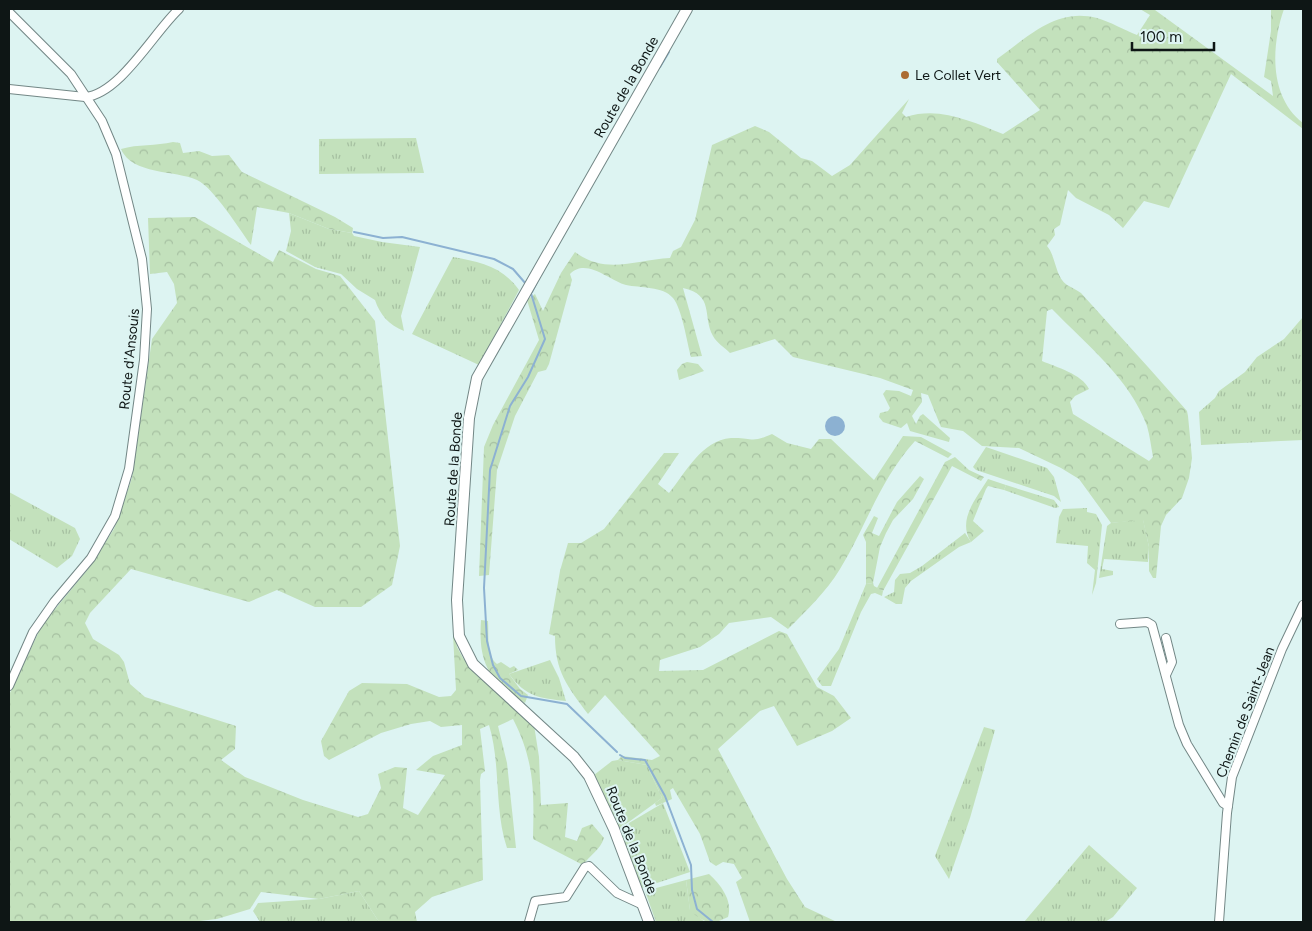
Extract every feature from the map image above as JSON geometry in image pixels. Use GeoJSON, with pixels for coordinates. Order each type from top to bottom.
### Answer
{"type":"FeatureCollection","features":[{"type":"Feature","properties":{"kind":"main road","name":"Route de la Bonde"},"geometry":{"type":"LineString","coordinates":[[649,922],[600,796],[589,776],[574,757],[473,664],[462,645],[458,630],[457,600],[469,418],[474,390],[483,364],[687,9]]}},
{"type":"Feature","properties":{"kind":"street"},"geometry":{"type":"LineString","coordinates":[[9,89],[88,97],[110,87],[179,9]]}},
{"type":"Feature","properties":{"kind":"street","name":"Route d'Ansouis"},"geometry":{"type":"LineString","coordinates":[[9,12],[62,64],[88,97],[102,121],[116,154],[142,259],[147,309],[139,398],[129,469],[115,516],[91,558],[54,602],[33,632],[9,686]]}},
{"type":"Feature","properties":{"kind":"street","name":"Chemin de Saint-Jean"},"geometry":{"type":"LineString","coordinates":[[1219,922],[1232,777],[1282,649],[1303,605]]}},
{"type":"Feature","properties":{"kind":"street"},"geometry":{"type":"LineString","coordinates":[[1120,624],[1147,622],[1152,624],[1176,716],[1187,744],[1223,803],[1228,806]]}},
{"type":"Feature","properties":{"kind":"street"},"geometry":{"type":"LineString","coordinates":[[1166,638],[1172,662],[1166,674]]}},
{"type":"Feature","properties":{"kind":"street"},"geometry":{"type":"LineString","coordinates":[[529,922],[536,901],[566,897],[585,867],[589,866],[617,893],[643,905]]}},
{"type":"Feature","properties":{"kind":"green space"},"geometry":{"type":"Polygon","coordinates":[[[1140,9],[1155,10],[1273,96],[1271,81],[1264,77],[1271,31],[1271,9],[1284,9],[1275,54],[1276,70],[1284,99],[1292,112],[1303,123],[1303,129],[1231,74],[1169,208],[1144,201],[1123,228],[1109,215],[1076,198],[1068,190],[1060,225],[1054,229],[1055,235],[1047,246],[1063,281],[1081,293],[1187,411],[1192,458],[1189,478],[1182,498],[1166,515],[1161,526],[1156,578],[1153,578],[1149,571],[1149,547],[1143,520],[1111,523],[1079,479],[1061,468],[1019,448],[982,446],[963,431],[941,427],[928,395],[921,393],[922,402],[912,416],[916,424],[923,414],[950,438],[949,442],[910,431],[907,423],[901,428],[883,422],[879,417],[880,413],[888,411],[890,408],[883,394],[886,390],[899,391],[911,396],[913,390],[880,378],[793,357],[775,339],[730,353],[713,336],[704,301],[693,291],[683,288],[702,356],[691,357],[679,310],[669,294],[657,289],[626,285],[591,269],[583,268],[576,269],[570,274],[572,280],[549,364],[546,370],[538,372],[515,416],[497,470],[489,575],[479,576],[484,447],[493,425],[539,340],[527,300],[535,294],[543,311],[561,273],[575,252],[586,259],[609,265],[670,258],[673,251],[681,247],[695,220],[712,145],[755,126],[769,132],[801,158],[812,161],[832,176],[850,165],[909,99],[902,113],[906,117],[931,113],[943,114],[968,120],[1003,134],[1040,110],[997,62],[997,59],[1031,33],[1056,20],[1082,16],[1097,18],[1137,35],[1150,15],[1140,9]],[[1052,309],[1047,311],[1042,361],[1075,375],[1089,389],[1075,396],[1070,402],[1073,414],[1149,461],[1153,457],[1147,426],[1130,393],[1093,349],[1052,309]]]}},
{"type":"Feature","properties":{"kind":"green space"},"geometry":{"type":"Polygon","coordinates":[[[416,138],[424,173],[319,174],[319,139],[416,138]]]}},
{"type":"Feature","properties":{"kind":"green space"},"geometry":{"type":"Polygon","coordinates":[[[173,142],[180,143],[183,153],[199,151],[212,156],[229,155],[242,172],[335,217],[353,228],[352,233],[329,229],[289,213],[257,207],[251,245],[211,191],[203,184],[188,177],[144,168],[134,163],[121,149],[173,142]]]}},
{"type":"Feature","properties":{"kind":"green space"},"geometry":{"type":"Polygon","coordinates":[[[289,213],[329,229],[352,233],[354,236],[420,247],[401,316],[404,331],[386,319],[375,300],[357,289],[341,274],[315,267],[286,251],[291,231],[289,213]]]}},
{"type":"Feature","properties":{"kind":"green space"},"geometry":{"type":"Polygon","coordinates":[[[195,217],[273,262],[279,250],[316,269],[340,276],[375,321],[400,546],[392,585],[361,607],[315,607],[277,590],[249,602],[131,569],[90,613],[85,623],[93,639],[119,655],[124,662],[130,684],[145,697],[236,726],[235,749],[221,760],[245,777],[303,800],[358,817],[368,814],[381,788],[378,774],[395,767],[407,768],[403,808],[418,815],[445,775],[416,770],[433,756],[462,745],[462,725],[441,727],[430,721],[411,724],[381,733],[329,760],[324,756],[321,741],[349,691],[362,683],[407,684],[439,697],[451,696],[456,690],[453,635],[455,635],[457,647],[463,658],[534,725],[539,757],[541,805],[568,803],[565,837],[577,841],[582,828],[592,824],[604,838],[600,846],[583,865],[533,839],[532,778],[526,749],[513,719],[498,726],[507,763],[516,848],[507,848],[503,833],[495,755],[489,725],[480,729],[485,771],[481,774],[480,780],[483,880],[432,897],[415,912],[417,922],[379,922],[359,891],[319,899],[261,892],[250,909],[217,919],[191,922],[9,922],[9,695],[42,625],[89,568],[114,529],[132,478],[152,339],[177,303],[174,284],[167,272],[150,274],[148,218],[195,217]]]}},
{"type":"Feature","properties":{"kind":"green space"},"geometry":{"type":"Polygon","coordinates":[[[453,257],[481,263],[498,270],[519,290],[479,365],[412,334],[453,257]]]}},
{"type":"Feature","properties":{"kind":"green space"},"geometry":{"type":"Polygon","coordinates":[[[1303,317],[1303,440],[1201,445],[1199,412],[1215,398],[1219,391],[1245,372],[1257,357],[1284,339],[1303,317]]]}},
{"type":"Feature","properties":{"kind":"green space"},"geometry":{"type":"Polygon","coordinates":[[[687,362],[698,364],[704,371],[679,380],[677,370],[682,364],[687,362]]]}},
{"type":"Feature","properties":{"kind":"green space"},"geometry":{"type":"Polygon","coordinates":[[[772,434],[787,443],[811,449],[819,439],[831,439],[874,480],[903,436],[921,437],[952,454],[948,458],[915,441],[883,487],[835,577],[788,629],[771,617],[729,623],[719,634],[700,647],[660,660],[659,671],[703,670],[779,631],[787,634],[817,687],[834,696],[851,718],[832,731],[797,746],[774,706],[760,711],[718,749],[787,879],[805,907],[837,922],[750,922],[736,882],[742,878],[734,864],[723,862],[716,866],[710,862],[700,834],[673,788],[670,790],[672,799],[656,806],[655,803],[662,798],[647,765],[618,760],[622,756],[652,760],[660,756],[605,695],[588,714],[564,678],[557,659],[555,636],[549,634],[560,571],[568,543],[581,543],[604,529],[664,453],[679,453],[658,484],[669,493],[696,458],[711,445],[720,440],[731,438],[755,439],[772,434]]]}},
{"type":"Feature","properties":{"kind":"green space"},"geometry":{"type":"Polygon","coordinates":[[[986,447],[1047,468],[1054,477],[1061,502],[1054,496],[976,470],[973,467],[986,447]]]}},
{"type":"Feature","properties":{"kind":"green space"},"geometry":{"type":"Polygon","coordinates":[[[955,457],[969,470],[984,477],[981,481],[952,466],[883,591],[877,588],[945,462],[955,457]]]}},
{"type":"Feature","properties":{"kind":"green space"},"geometry":{"type":"Polygon","coordinates":[[[920,476],[924,479],[913,499],[893,520],[886,533],[880,547],[873,583],[866,584],[866,542],[863,535],[874,516],[878,518],[872,533],[879,536],[897,502],[920,476]]]}},
{"type":"Feature","properties":{"kind":"green space"},"geometry":{"type":"Polygon","coordinates":[[[988,479],[1006,485],[1004,490],[988,486],[986,489],[973,521],[984,531],[971,542],[967,534],[967,518],[988,479]]]}},
{"type":"Feature","properties":{"kind":"green space"},"geometry":{"type":"Polygon","coordinates":[[[1006,485],[1054,500],[1059,507],[1055,508],[1004,490],[1006,485]]]}},
{"type":"Feature","properties":{"kind":"green space"},"geometry":{"type":"Polygon","coordinates":[[[9,492],[75,528],[80,539],[72,556],[57,568],[9,539],[9,492]]]}},
{"type":"Feature","properties":{"kind":"green space"},"geometry":{"type":"Polygon","coordinates":[[[1087,508],[1087,512],[1096,514],[1102,525],[1096,583],[1092,595],[1095,570],[1087,563],[1088,546],[1056,543],[1059,517],[1063,509],[1087,508]]]}},
{"type":"Feature","properties":{"kind":"green space"},"geometry":{"type":"Polygon","coordinates":[[[1143,519],[1149,547],[1148,562],[1104,559],[1102,569],[1113,571],[1113,575],[1099,578],[1107,526],[1111,523],[1143,519]]]}},
{"type":"Feature","properties":{"kind":"green space"},"geometry":{"type":"Polygon","coordinates":[[[965,533],[971,542],[959,547],[911,581],[905,588],[902,604],[896,604],[884,597],[894,592],[895,580],[900,574],[910,573],[922,566],[965,533]]]}},
{"type":"Feature","properties":{"kind":"green space"},"geometry":{"type":"Polygon","coordinates":[[[873,583],[874,586],[883,591],[882,596],[875,593],[871,594],[861,612],[831,686],[822,686],[817,679],[839,649],[866,584],[873,583]]]}},
{"type":"Feature","properties":{"kind":"green space"},"geometry":{"type":"Polygon","coordinates":[[[481,620],[488,621],[489,644],[493,660],[497,664],[501,662],[510,668],[514,666],[518,670],[509,674],[520,689],[528,695],[525,703],[494,679],[488,670],[482,648],[481,620]]]}},
{"type":"Feature","properties":{"kind":"green space"},"geometry":{"type":"Polygon","coordinates":[[[550,660],[559,678],[566,701],[548,699],[527,692],[509,674],[550,660]]]}},
{"type":"Feature","properties":{"kind":"green space"},"geometry":{"type":"Polygon","coordinates":[[[984,727],[995,730],[970,818],[949,879],[935,856],[984,727]]]}},
{"type":"Feature","properties":{"kind":"green space"},"geometry":{"type":"Polygon","coordinates":[[[618,760],[647,765],[662,798],[619,829],[594,775],[612,761],[618,760]]]}},
{"type":"Feature","properties":{"kind":"green space"},"geometry":{"type":"Polygon","coordinates":[[[663,803],[690,872],[642,888],[621,836],[629,823],[663,803]]]}},
{"type":"Feature","properties":{"kind":"green space"},"geometry":{"type":"Polygon","coordinates":[[[1089,845],[1137,888],[1113,917],[1105,922],[1024,922],[1089,845]]]}},
{"type":"Feature","properties":{"kind":"green space"},"geometry":{"type":"Polygon","coordinates":[[[709,874],[721,888],[729,905],[728,917],[717,922],[704,921],[690,911],[686,880],[709,874]]]}},
{"type":"Feature","properties":{"kind":"green space"},"geometry":{"type":"Polygon","coordinates":[[[686,880],[690,910],[705,922],[656,922],[645,891],[686,880]]]}},
{"type":"Feature","properties":{"kind":"green space"},"geometry":{"type":"Polygon","coordinates":[[[359,891],[379,922],[260,922],[253,911],[258,903],[319,899],[359,891]]]}},
{"type":"Feature","properties":{"kind":"water"},"geometry":{"type":"Polygon","coordinates":[[[835,416],[842,419],[845,426],[842,433],[835,436],[828,433],[825,426],[828,419],[835,416]]]}},
{"type":"Feature","properties":{"kind":"waterway"},"geometry":{"type":"LineString","coordinates":[[660,67],[669,52]]}},
{"type":"Feature","properties":{"kind":"waterway"},"geometry":{"type":"LineString","coordinates":[[354,232],[383,238],[402,237],[494,259],[513,269],[526,284]]}},
{"type":"Feature","properties":{"kind":"waterway"},"geometry":{"type":"LineString","coordinates":[[532,292],[537,282]]}},
{"type":"Feature","properties":{"kind":"waterway"},"geometry":{"type":"LineString","coordinates":[[530,290],[545,339],[528,377],[510,406],[490,470],[484,588],[487,641],[493,665],[500,678],[521,696],[567,704],[617,752]]}},
{"type":"Feature","properties":{"kind":"waterway"},"geometry":{"type":"LineString","coordinates":[[620,755],[625,758],[645,760],[665,796],[691,865],[692,890],[697,909],[713,922]]}},
{"type":"Feature","properties":{"kind":"place","name":"Le Collet Vert"},"geometry":{"type":"Point","coordinates":[905,75]}}]}
